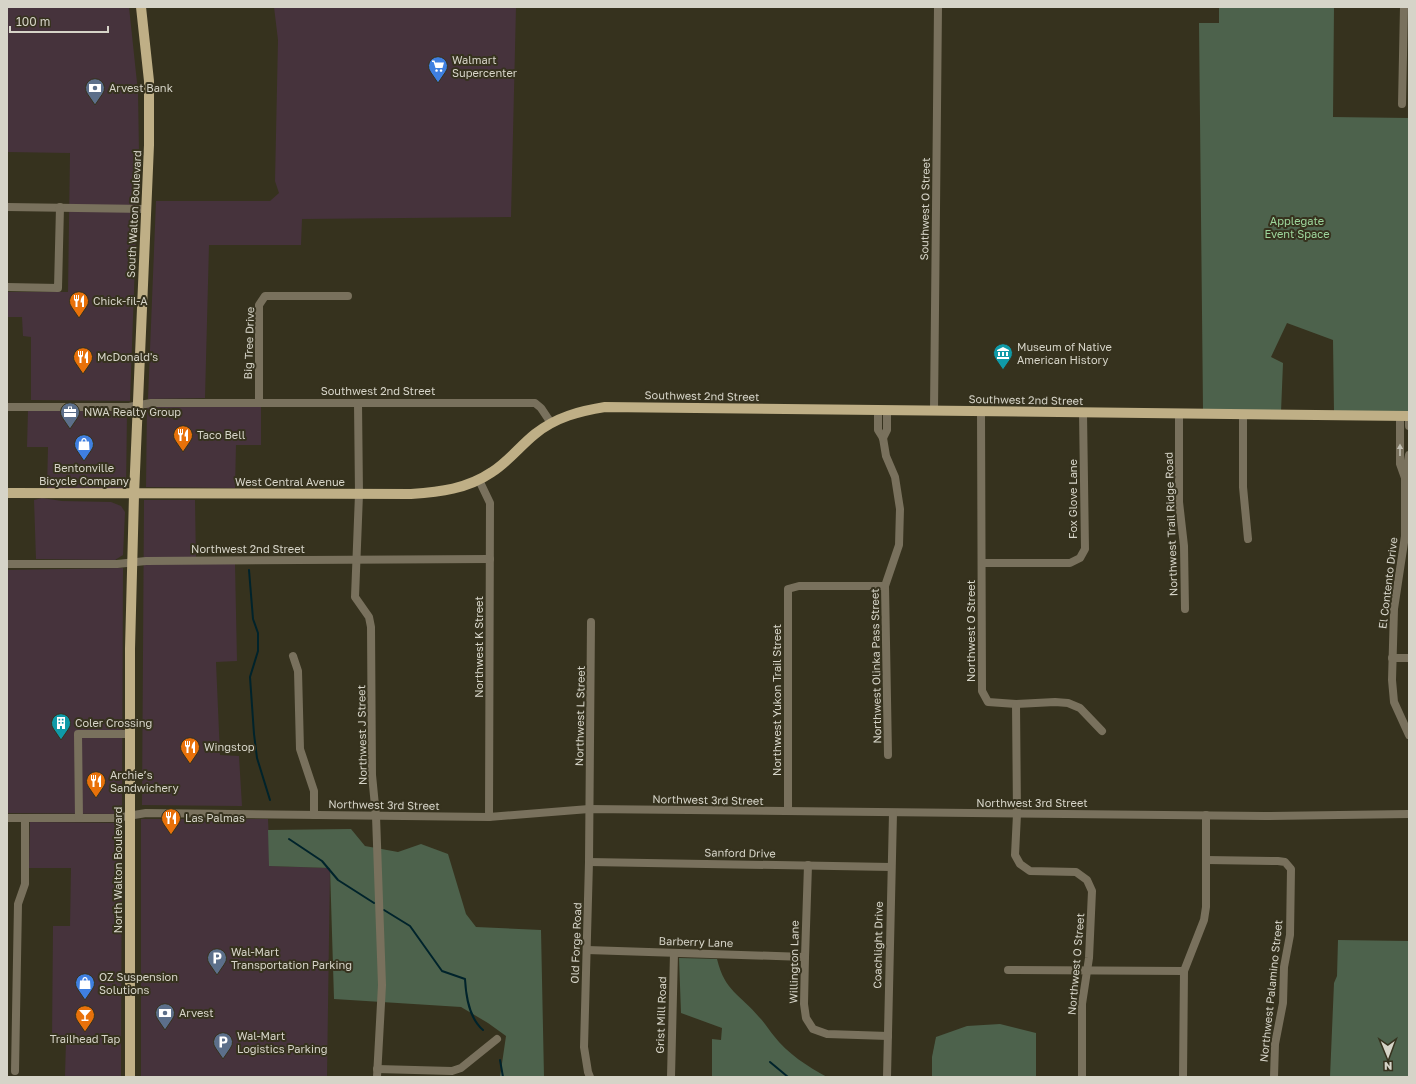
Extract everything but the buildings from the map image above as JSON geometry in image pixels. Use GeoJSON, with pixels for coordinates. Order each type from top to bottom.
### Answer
{"type":"FeatureCollection","features":[{"type":"Feature","properties":{"kind":"main road","name":"South Walton Boulevard"},"geometry":{"type":"LineString","coordinates":[[134,495],[149,145],[149,81],[141,7]]}},
{"type":"Feature","properties":{"kind":"main road","name":"Southwest 2nd Street"},"geometry":{"type":"LineString","coordinates":[[552,423],[566,416],[586,410],[605,407],[1406,416]]}},
{"type":"Feature","properties":{"kind":"main road","name":"West Central Avenue"},"geometry":{"type":"LineString","coordinates":[[7,494],[359,494],[443,492],[479,480],[507,461],[536,434],[552,423]]}},
{"type":"Feature","properties":{"kind":"main road","name":"North Walton Boulevard"},"geometry":{"type":"LineString","coordinates":[[130,1077],[130,734],[134,495]]}},
{"type":"Feature","properties":{"kind":"street","name":"Southwest O Street"},"geometry":{"type":"LineString","coordinates":[[934,411],[938,7]]}},
{"type":"Feature","properties":{"kind":"street"},"geometry":{"type":"LineString","coordinates":[[1402,104],[1404,7]]}},
{"type":"Feature","properties":{"kind":"street"},"geometry":{"type":"LineString","coordinates":[[7,207],[147,209]]}},
{"type":"Feature","properties":{"kind":"street"},"geometry":{"type":"LineString","coordinates":[[7,287],[58,288],[60,207]]}},
{"type":"Feature","properties":{"kind":"street","name":"Big Tree Drive"},"geometry":{"type":"LineString","coordinates":[[258,403],[259,305],[265,296],[348,296]]}},
{"type":"Feature","properties":{"kind":"street","name":"Southwest 2nd Street"},"geometry":{"type":"LineString","coordinates":[[7,407],[128,407],[151,403],[534,403],[541,408],[552,423]]}},
{"type":"Feature","properties":{"kind":"street","name":"Northwest J Street"},"geometry":{"type":"LineString","coordinates":[[358,403],[359,494],[355,597],[369,617],[371,627],[372,776],[376,816],[382,985],[377,1073]]}},
{"type":"Feature","properties":{"kind":"street","name":"Northwest Olinka Pass Street"},"geometry":{"type":"LineString","coordinates":[[883,410],[878,430],[883,438],[886,456],[899,491],[900,509],[899,545],[885,586],[888,755]]}},
{"type":"Feature","properties":{"kind":"street","name":"Northwest O Street"},"geometry":{"type":"LineString","coordinates":[[981,412],[983,563],[982,691],[988,702],[1016,704],[1017,814],[1015,855],[1020,864],[1030,871],[1076,872],[1087,880],[1092,891],[1092,930],[1082,1004],[1082,1077]]}},
{"type":"Feature","properties":{"kind":"street","name":"Fox Glove Lane"},"geometry":{"type":"LineString","coordinates":[[983,563],[1070,563],[1080,558],[1085,549],[1083,413]]}},
{"type":"Feature","properties":{"kind":"street","name":"Northwest Trail Ridge Road"},"geometry":{"type":"LineString","coordinates":[[1179,414],[1179,502],[1184,546],[1184,609]]}},
{"type":"Feature","properties":{"kind":"street"},"geometry":{"type":"LineString","coordinates":[[1243,414],[1243,487],[1248,539]]}},
{"type":"Feature","properties":{"kind":"street"},"geometry":{"type":"LineString","coordinates":[[1406,416],[1409,426]]}},
{"type":"Feature","properties":{"kind":"street","name":"El Contento Drive"},"geometry":{"type":"LineString","coordinates":[[1406,416],[1400,464],[1407,480]]}},
{"type":"Feature","properties":{"kind":"street","name":"El Contento Drive"},"geometry":{"type":"LineString","coordinates":[[1409,455],[1405,536],[1394,609],[1392,658],[1394,702],[1409,735]]}},
{"type":"Feature","properties":{"kind":"street","name":"Northwest K Street"},"geometry":{"type":"LineString","coordinates":[[479,480],[490,503],[489,818]]}},
{"type":"Feature","properties":{"kind":"street","name":"Northwest 2nd Street"},"geometry":{"type":"LineString","coordinates":[[7,564],[117,564],[146,560],[490,559]]}},
{"type":"Feature","properties":{"kind":"street","name":"Northwest Yukon Trail Street"},"geometry":{"type":"LineString","coordinates":[[788,811],[788,589],[799,586],[885,586]]}},
{"type":"Feature","properties":{"kind":"street","name":"Northwest L Street"},"geometry":{"type":"LineString","coordinates":[[589,809],[591,622]]}},
{"type":"Feature","properties":{"kind":"street"},"geometry":{"type":"LineString","coordinates":[[292,656],[298,671],[300,749],[314,791],[314,815]]}},
{"type":"Feature","properties":{"kind":"street"},"geometry":{"type":"LineString","coordinates":[[1392,658],[1409,658]]}},
{"type":"Feature","properties":{"kind":"street"},"geometry":{"type":"LineString","coordinates":[[1016,704],[1055,702],[1068,703],[1080,708],[1102,731]]}},
{"type":"Feature","properties":{"kind":"street"},"geometry":{"type":"LineString","coordinates":[[79,818],[78,734],[130,734]]}},
{"type":"Feature","properties":{"kind":"street","name":"Northwest 3rd Street"},"geometry":{"type":"LineString","coordinates":[[7,818],[116,818],[146,813],[489,818],[589,809],[1264,816],[1409,814]]}},
{"type":"Feature","properties":{"kind":"street","name":"Old Forge Road"},"geometry":{"type":"LineString","coordinates":[[589,809],[584,1047],[590,1077]]}},
{"type":"Feature","properties":{"kind":"street","name":"Coachlight Drive"},"geometry":{"type":"LineString","coordinates":[[887,1077],[893,813]]}},
{"type":"Feature","properties":{"kind":"street"},"geometry":{"type":"LineString","coordinates":[[1183,1077],[1184,971],[1204,920],[1206,907],[1206,815]]}},
{"type":"Feature","properties":{"kind":"street"},"geometry":{"type":"LineString","coordinates":[[15,1071],[18,904],[25,884],[25,818]]}},
{"type":"Feature","properties":{"kind":"street","name":"Northwest Palamino Street"},"geometry":{"type":"LineString","coordinates":[[1207,860],[1285,862],[1291,869],[1290,935],[1284,967],[1283,1003],[1275,1044],[1274,1077]]}},
{"type":"Feature","properties":{"kind":"street","name":"Sanford Drive"},"geometry":{"type":"LineString","coordinates":[[589,862],[891,867]]}},
{"type":"Feature","properties":{"kind":"street","name":"Willington Lane"},"geometry":{"type":"LineString","coordinates":[[808,865],[804,1004],[806,1018],[813,1029],[827,1034],[888,1036]]}},
{"type":"Feature","properties":{"kind":"street","name":"Barberry Lane"},"geometry":{"type":"LineString","coordinates":[[587,950],[805,957]]}},
{"type":"Feature","properties":{"kind":"street","name":"Grist Mill Road"},"geometry":{"type":"LineString","coordinates":[[671,1077],[674,953]]}},
{"type":"Feature","properties":{"kind":"street"},"geometry":{"type":"LineString","coordinates":[[1008,970],[1184,971]]}},
{"type":"Feature","properties":{"kind":"street"},"geometry":{"type":"LineString","coordinates":[[377,1073],[452,1070],[461,1068],[496,1039]]}},
{"type":"Feature","properties":{"kind":"shaded area"},"geometry":{"type":"Polygon","coordinates":[[[7,7],[129,7],[138,92],[139,152],[130,401],[31,400],[31,337],[23,336],[22,317],[7,317],[7,292],[68,292],[70,153],[7,152],[7,7]]]}},
{"type":"Feature","properties":{"kind":"shaded area"},"geometry":{"type":"Polygon","coordinates":[[[274,7],[516,7],[511,217],[302,219],[301,245],[209,245],[205,398],[148,399],[156,201],[270,201],[279,193],[275,181],[278,40],[274,7]]]}},
{"type":"Feature","properties":{"kind":"shaded area"},"geometry":{"type":"Polygon","coordinates":[[[147,406],[261,406],[261,445],[236,445],[235,488],[146,487],[147,406]]]}},
{"type":"Feature","properties":{"kind":"shaded area"},"geometry":{"type":"Polygon","coordinates":[[[28,410],[127,412],[126,490],[47,489],[48,447],[27,447],[28,410]]]}},
{"type":"Feature","properties":{"kind":"shaded area"},"geometry":{"type":"Polygon","coordinates":[[[42,498],[62,501],[111,502],[121,506],[125,512],[123,555],[115,560],[36,559],[34,500],[42,498]]]}},
{"type":"Feature","properties":{"kind":"shaded area"},"geometry":{"type":"Polygon","coordinates":[[[144,500],[195,500],[196,563],[235,564],[237,661],[216,662],[220,755],[239,756],[242,806],[142,805],[144,500]]]}},
{"type":"Feature","properties":{"kind":"shaded area"},"geometry":{"type":"Polygon","coordinates":[[[123,568],[122,814],[7,813],[7,570],[123,568]]]}},
{"type":"Feature","properties":{"kind":"shaded area"},"geometry":{"type":"Polygon","coordinates":[[[141,819],[268,819],[270,866],[330,868],[327,1077],[141,1077],[141,819]]]}},
{"type":"Feature","properties":{"kind":"shaded area"},"geometry":{"type":"Polygon","coordinates":[[[30,822],[122,823],[121,1076],[65,1076],[66,1041],[52,1041],[53,926],[70,926],[71,868],[29,868],[30,822]]]}},
{"type":"Feature","properties":{"kind":"green space","name":"Applegate Event Space"},"geometry":{"type":"Polygon","coordinates":[[[1219,7],[1334,7],[1333,117],[1409,118],[1409,414],[1334,412],[1333,340],[1287,323],[1271,357],[1283,363],[1281,412],[1203,410],[1199,23],[1219,23],[1219,7]]]}},
{"type":"Feature","properties":{"kind":"green space"},"geometry":{"type":"Polygon","coordinates":[[[351,829],[365,846],[398,852],[421,844],[448,854],[466,914],[476,927],[541,930],[544,1077],[500,1077],[506,1036],[461,1007],[334,999],[330,868],[269,866],[268,830],[351,829]]]}},
{"type":"Feature","properties":{"kind":"green space"},"geometry":{"type":"Polygon","coordinates":[[[1338,940],[1409,941],[1409,1077],[1330,1077],[1334,983],[1337,976],[1338,940]]]}},
{"type":"Feature","properties":{"kind":"green space"},"geometry":{"type":"Polygon","coordinates":[[[679,958],[717,959],[724,979],[729,986],[761,1019],[779,1042],[798,1059],[827,1077],[712,1077],[712,1039],[721,1040],[722,1028],[681,1013],[679,958]]]}},
{"type":"Feature","properties":{"kind":"green space"},"geometry":{"type":"Polygon","coordinates":[[[1000,1024],[1036,1033],[1036,1077],[932,1077],[932,1057],[936,1037],[967,1026],[1000,1024]]]}},
{"type":"Feature","properties":{"kind":"waterway"},"geometry":{"type":"LineString","coordinates":[[249,570],[253,619],[258,633],[258,651],[250,677],[254,734],[257,758],[270,800]]}},
{"type":"Feature","properties":{"kind":"waterway"},"geometry":{"type":"LineString","coordinates":[[289,839],[322,861],[338,880],[374,903]]}},
{"type":"Feature","properties":{"kind":"waterway"},"geometry":{"type":"LineString","coordinates":[[384,910],[410,926],[442,971],[465,979],[467,1000],[471,1013],[474,1020],[483,1030]]}},
{"type":"Feature","properties":{"kind":"waterway"},"geometry":{"type":"LineString","coordinates":[[500,1060],[503,1077]]}},
{"type":"Feature","properties":{"kind":"waterway"},"geometry":{"type":"LineString","coordinates":[[770,1062],[788,1077]]}},
{"type":"Feature","properties":{"kind":"place","name":"Walmart Supercenter"},"geometry":{"type":"Point","coordinates":[438,83]}},
{"type":"Feature","properties":{"kind":"place","name":"Arvest Bank"},"geometry":{"type":"Point","coordinates":[95,105]}},
{"type":"Feature","properties":{"kind":"place","name":"Chick-fil-A"},"geometry":{"type":"Point","coordinates":[79,318]}},
{"type":"Feature","properties":{"kind":"place","name":"Museum of Native American History"},"geometry":{"type":"Point","coordinates":[1003,370]}},
{"type":"Feature","properties":{"kind":"place","name":"McDonald's"},"geometry":{"type":"Point","coordinates":[83,374]}},
{"type":"Feature","properties":{"kind":"place","name":"NWA Realty Group"},"geometry":{"type":"Point","coordinates":[70,429]}},
{"type":"Feature","properties":{"kind":"place","name":"Taco Bell"},"geometry":{"type":"Point","coordinates":[183,452]}},
{"type":"Feature","properties":{"kind":"place","name":"Bentonville Bicycle Company"},"geometry":{"type":"Point","coordinates":[84,461]}},
{"type":"Feature","properties":{"kind":"place","name":"Coler Crossing"},"geometry":{"type":"Point","coordinates":[61,740]}},
{"type":"Feature","properties":{"kind":"place","name":"Wingstop"},"geometry":{"type":"Point","coordinates":[190,764]}},
{"type":"Feature","properties":{"kind":"place","name":"Archie’s Sandwichery"},"geometry":{"type":"Point","coordinates":[96,798]}},
{"type":"Feature","properties":{"kind":"place","name":"Las Palmas"},"geometry":{"type":"Point","coordinates":[171,835]}},
{"type":"Feature","properties":{"kind":"place","name":"Wal-Mart Transportation Parking"},"geometry":{"type":"Point","coordinates":[217,975]}},
{"type":"Feature","properties":{"kind":"place","name":"OZ Suspension Solutions"},"geometry":{"type":"Point","coordinates":[85,1000]}},
{"type":"Feature","properties":{"kind":"place","name":"Arvest"},"geometry":{"type":"Point","coordinates":[165,1030]}},
{"type":"Feature","properties":{"kind":"place","name":"Trailhead Tap"},"geometry":{"type":"Point","coordinates":[85,1032]}},
{"type":"Feature","properties":{"kind":"place","name":"Wal-Mart Logistics Parking"},"geometry":{"type":"Point","coordinates":[223,1059]}}]}
